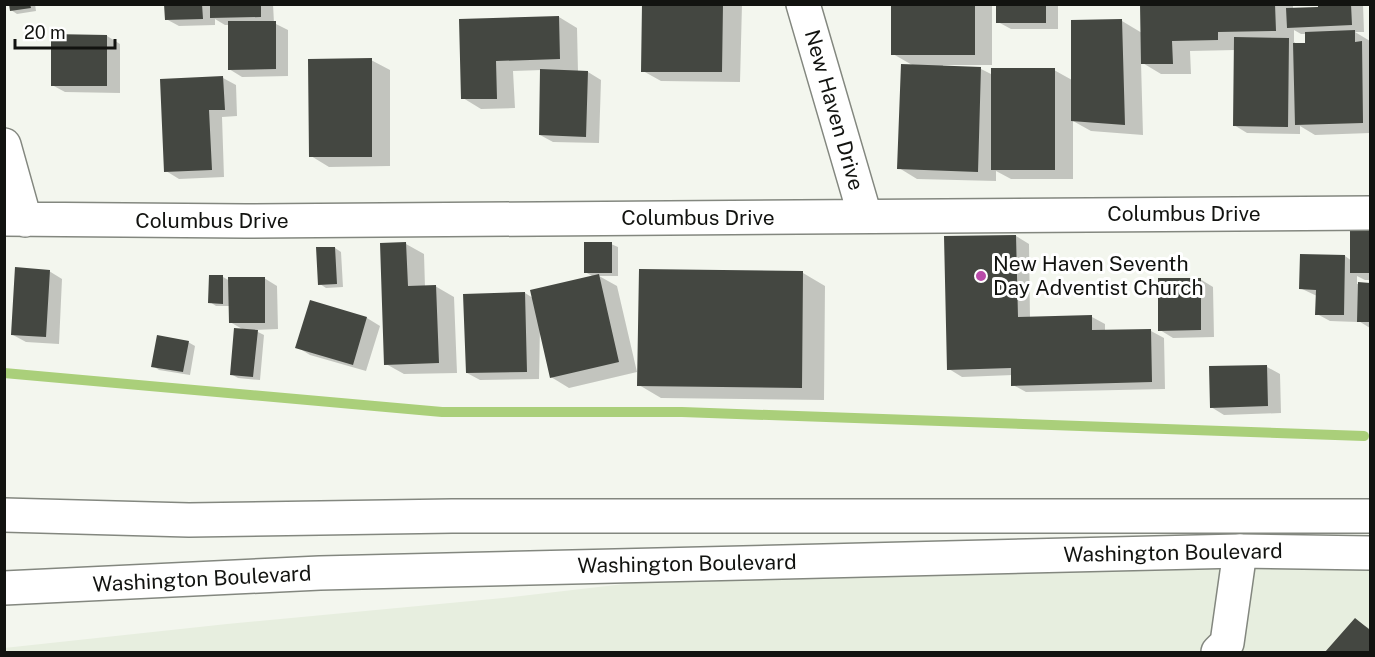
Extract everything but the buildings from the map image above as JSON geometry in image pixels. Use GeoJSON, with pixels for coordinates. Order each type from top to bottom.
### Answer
{"type":"FeatureCollection","features":[{"type":"Feature","properties":{"kind":"main road","name":"New Haven Drive"},"geometry":{"type":"LineString","coordinates":[[803,4],[866,216]]}},
{"type":"Feature","properties":{"kind":"main road","name":"Columbus Drive"},"geometry":{"type":"LineString","coordinates":[[4,145],[15,220],[257,221],[1371,213]]}},
{"type":"Feature","properties":{"kind":"main road","name":"Washington Boulevard"},"geometry":{"type":"LineString","coordinates":[[4,514],[189,520],[488,516],[1371,516]]}},
{"type":"Feature","properties":{"kind":"main road","name":"Washington Boulevard"},"geometry":{"type":"LineString","coordinates":[[4,588],[320,573],[1240,550],[1371,553]]}},
{"type":"Feature","properties":{"kind":"main road"},"geometry":{"type":"LineString","coordinates":[[1218,652],[1227,643],[1240,550]]}},
{"type":"Feature","properties":{"kind":"shaded area"},"geometry":{"type":"Polygon","coordinates":[[[796,564],[1370,567],[1370,652],[5,652],[4,648],[503,598],[796,564]]]}},
{"type":"Feature","properties":{"kind":"waterway"},"geometry":{"type":"LineString","coordinates":[[4,373],[442,412],[682,412],[1364,436]]}},
{"type":"Feature","properties":{"kind":"place","name":"New Haven Seventh Day Adventist Church"},"geometry":{"type":"Point","coordinates":[981,276]}}]}
